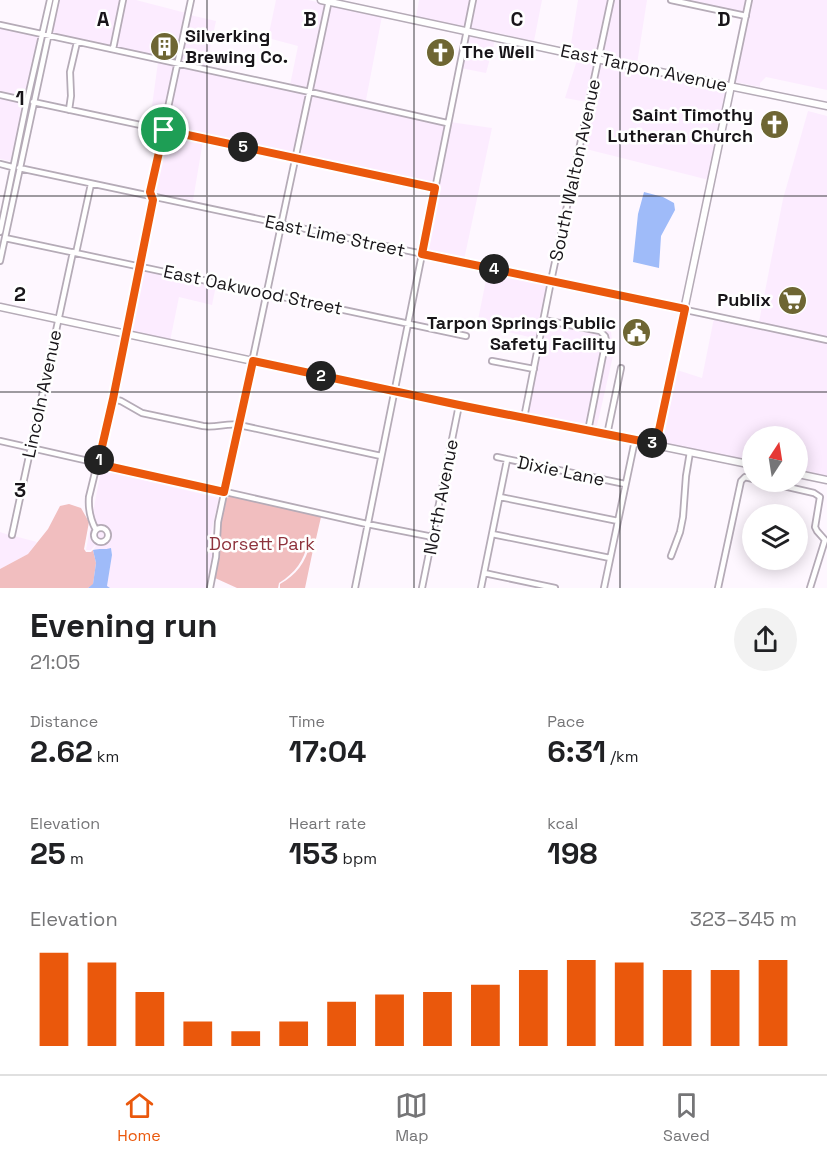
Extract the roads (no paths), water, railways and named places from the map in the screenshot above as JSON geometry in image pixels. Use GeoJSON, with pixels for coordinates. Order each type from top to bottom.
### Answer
{"type":"FeatureCollection","features":[{"type":"Feature","properties":{"kind":"street"},"geometry":{"type":"LineString","coordinates":[[0,232],[27,101],[48,35],[50,0]]}},
{"type":"Feature","properties":{"kind":"street"},"geometry":{"type":"LineString","coordinates":[[0,261],[56,0]]}},
{"type":"Feature","properties":{"kind":"street"},"geometry":{"type":"LineString","coordinates":[[113,49],[123,0]]}},
{"type":"Feature","properties":{"kind":"street"},"geometry":{"type":"LineString","coordinates":[[96,530],[88,508],[140,266],[153,200],[150,192],[191,0]]}},
{"type":"Feature","properties":{"kind":"street","name":"East Tarpon Avenue"},"geometry":{"type":"LineString","coordinates":[[321,0],[827,106]]}},
{"type":"Feature","properties":{"kind":"street"},"geometry":{"type":"LineString","coordinates":[[355,588],[473,0]]}},
{"type":"Feature","properties":{"kind":"street","name":"South Walton Avenue"},"geometry":{"type":"LineString","coordinates":[[524,418],[611,0]]}},
{"type":"Feature","properties":{"kind":"street"},"geometry":{"type":"LineString","coordinates":[[671,0],[746,16]]}},
{"type":"Feature","properties":{"kind":"street"},"geometry":{"type":"LineString","coordinates":[[656,444],[749,0]]}},
{"type":"Feature","properties":{"kind":"street"},"geometry":{"type":"LineString","coordinates":[[210,588],[224,492],[329,1]]}},
{"type":"Feature","properties":{"kind":"street"},"geometry":{"type":"LineString","coordinates":[[0,26],[447,123]]}},
{"type":"Feature","properties":{"kind":"street"},"geometry":{"type":"LineString","coordinates":[[69,110],[72,93],[70,72],[76,42]]}},
{"type":"Feature","properties":{"kind":"street"},"geometry":{"type":"LineString","coordinates":[[0,95],[27,101]]}},
{"type":"Feature","properties":{"kind":"street"},"geometry":{"type":"LineString","coordinates":[[33,102],[435,188]]}},
{"type":"Feature","properties":{"kind":"street"},"geometry":{"type":"LineString","coordinates":[[0,165],[12,167]]}},
{"type":"Feature","properties":{"kind":"street","name":"East Lime Street"},"geometry":{"type":"LineString","coordinates":[[19,168],[827,340]]}},
{"type":"Feature","properties":{"kind":"street","name":"Lincoln Avenue"},"geometry":{"type":"LineString","coordinates":[[12,535],[58,320],[91,183]]}},
{"type":"Feature","properties":{"kind":"street","name":"East Oakwood Street"},"geometry":{"type":"LineString","coordinates":[[5,238],[466,336]]}},
{"type":"Feature","properties":{"kind":"street"},"geometry":{"type":"LineString","coordinates":[[0,308],[742,463]]}},
{"type":"Feature","properties":{"kind":"street"},"geometry":{"type":"LineString","coordinates":[[544,320],[600,331],[605,336],[588,431]]}},
{"type":"Feature","properties":{"kind":"street"},"geometry":{"type":"LineString","coordinates":[[492,361],[534,369]]}},
{"type":"Feature","properties":{"kind":"street"},"geometry":{"type":"LineString","coordinates":[[607,435],[621,368]]}},
{"type":"Feature","properties":{"kind":"street"},"geometry":{"type":"LineString","coordinates":[[113,399],[142,413],[205,427],[239,425],[381,456]]}},
{"type":"Feature","properties":{"kind":"street","name":"North Avenue"},"geometry":{"type":"LineString","coordinates":[[423,588],[459,405]]}},
{"type":"Feature","properties":{"kind":"street"},"geometry":{"type":"LineString","coordinates":[[604,588],[635,440]]}},
{"type":"Feature","properties":{"kind":"street"},"geometry":{"type":"LineString","coordinates":[[0,441],[433,537]]}},
{"type":"Feature","properties":{"kind":"street"},"geometry":{"type":"LineString","coordinates":[[671,556],[683,517],[690,452]]}},
{"type":"Feature","properties":{"kind":"street","name":"Dixie Lane"},"geometry":{"type":"LineString","coordinates":[[496,457],[625,484]]}},
{"type":"Feature","properties":{"kind":"street"},"geometry":{"type":"LineString","coordinates":[[481,588],[507,460]]}},
{"type":"Feature","properties":{"kind":"street"},"geometry":{"type":"LineString","coordinates":[[808,476],[827,480]]}},
{"type":"Feature","properties":{"kind":"street"},"geometry":{"type":"LineString","coordinates":[[718,588],[742,480]]}},
{"type":"Feature","properties":{"kind":"street"},"geometry":{"type":"LineString","coordinates":[[808,491],[818,494],[820,499],[815,528],[825,540],[810,588]]}},
{"type":"Feature","properties":{"kind":"street"},"geometry":{"type":"LineString","coordinates":[[500,497],[618,521]]}},
{"type":"Feature","properties":{"kind":"street"},"geometry":{"type":"LineString","coordinates":[[492,534],[610,558]]}},
{"type":"Feature","properties":{"kind":"street"},"geometry":{"type":"LineString","coordinates":[[484,573],[555,588]]}},
{"type":"Feature","properties":{"kind":"water"},"geometry":{"type":"Polygon","coordinates":[[[644,192],[663,197],[674,203],[675,210],[661,236],[659,268],[633,262],[638,214],[644,192]]]}},
{"type":"Feature","properties":{"kind":"water"},"geometry":{"type":"Polygon","coordinates":[[[111,548],[107,586],[110,588],[88,588],[93,584],[96,563],[93,550],[111,548]]]}},
{"type":"Feature","properties":{"kind":"place","name":"Silverking Brewing Co."},"geometry":{"type":"Point","coordinates":[164,46]}},
{"type":"Feature","properties":{"kind":"place","name":"The Well"},"geometry":{"type":"Point","coordinates":[441,52]}},
{"type":"Feature","properties":{"kind":"place","name":"Saint Timothy Lutheran Church"},"geometry":{"type":"Point","coordinates":[774,125]}},
{"type":"Feature","properties":{"kind":"place","name":"Publix"},"geometry":{"type":"Point","coordinates":[792,300]}},
{"type":"Feature","properties":{"kind":"place","name":"Tarpon Springs Public Safety Facility"},"geometry":{"type":"Point","coordinates":[637,333]}},
{"type":"Feature","properties":{"kind":"park label","name":"Dorsett Park"},"geometry":{"type":"Point","coordinates":[262,544]}}]}
